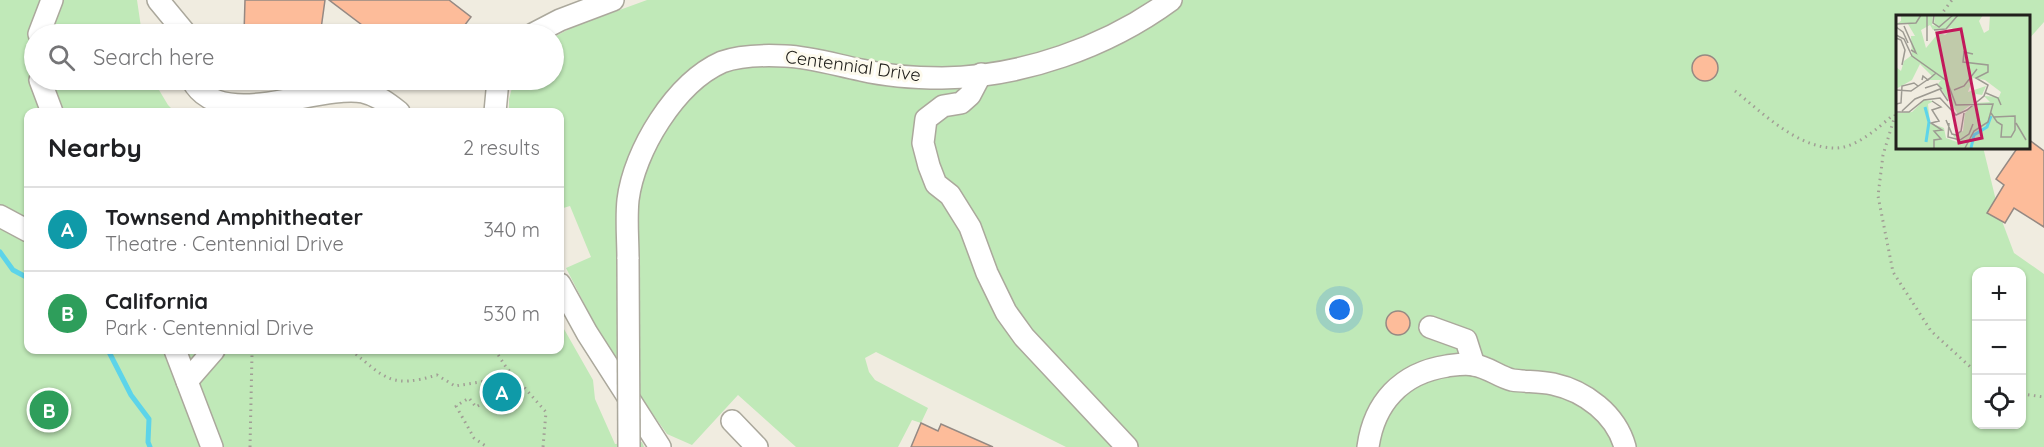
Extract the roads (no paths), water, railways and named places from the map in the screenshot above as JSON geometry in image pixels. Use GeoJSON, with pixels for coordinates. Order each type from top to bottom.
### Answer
{"type":"FeatureCollection","features":[{"type":"Feature","properties":{"kind":"street"},"geometry":{"type":"LineString","coordinates":[[43,24],[52,0]]}},
{"type":"Feature","properties":{"kind":"street"},"geometry":{"type":"LineString","coordinates":[[158,0],[178,24]]}},
{"type":"Feature","properties":{"kind":"street"},"geometry":{"type":"LineString","coordinates":[[553,24],[613,0]]}},
{"type":"Feature","properties":{"kind":"street","name":"Centennial Drive"},"geometry":{"type":"LineString","coordinates":[[629,447],[628,200],[644,144],[657,123],[688,89],[722,63],[741,57],[788,56],[888,75],[943,78],[1023,68],[1110,37],[1171,0]]}},
{"type":"Feature","properties":{"kind":"street"},"geometry":{"type":"LineString","coordinates":[[981,74],[970,95],[961,103],[943,106],[926,119],[923,143],[936,184],[950,195],[970,227],[987,273],[1006,312],[1024,337],[1127,447]]}},
{"type":"Feature","properties":{"kind":"street"},"geometry":{"type":"LineString","coordinates":[[44,90],[50,108]]}},
{"type":"Feature","properties":{"kind":"street"},"geometry":{"type":"LineString","coordinates":[[200,90],[227,103],[260,105],[327,92],[350,91],[376,97],[393,108]]}},
{"type":"Feature","properties":{"kind":"street"},"geometry":{"type":"LineString","coordinates":[[495,108],[497,90]]}},
{"type":"Feature","properties":{"kind":"street"},"geometry":{"type":"LineString","coordinates":[[0,216],[24,229]]}},
{"type":"Feature","properties":{"kind":"street"},"geometry":{"type":"LineString","coordinates":[[564,291],[598,351],[660,447]]}},
{"type":"Feature","properties":{"kind":"street"},"geometry":{"type":"LineString","coordinates":[[1430,327],[1466,340],[1474,365]]}},
{"type":"Feature","properties":{"kind":"street"},"geometry":{"type":"LineString","coordinates":[[176,354],[212,447]]}},
{"type":"Feature","properties":{"kind":"street"},"geometry":{"type":"LineString","coordinates":[[186,381],[210,354]]}},
{"type":"Feature","properties":{"kind":"street"},"geometry":{"type":"LineString","coordinates":[[1368,447],[1371,426],[1380,406],[1397,387],[1412,376],[1431,369],[1474,365],[1511,380],[1552,384],[1585,396],[1616,425],[1625,447]]}},
{"type":"Feature","properties":{"kind":"street"},"geometry":{"type":"LineString","coordinates":[[732,421],[757,447]]}},
{"type":"Feature","properties":{"kind":"waterway"},"geometry":{"type":"LineString","coordinates":[[0,252],[13,270],[24,276]]}},
{"type":"Feature","properties":{"kind":"waterway"},"geometry":{"type":"LineString","coordinates":[[110,354],[131,395],[149,419],[148,442],[150,447]]}},
{"type":"Feature","properties":{"kind":"place","name":"Townsend Amphitheater"},"geometry":{"type":"Point","coordinates":[502,392]}},
{"type":"Feature","properties":{"kind":"place","name":"California"},"geometry":{"type":"Point","coordinates":[49,410]}}]}
